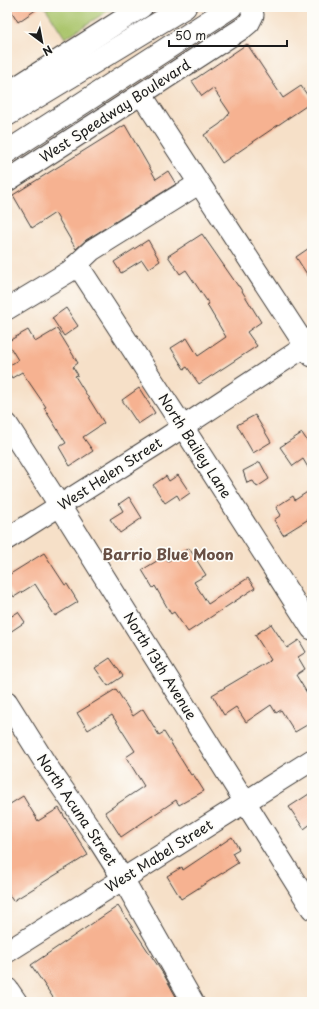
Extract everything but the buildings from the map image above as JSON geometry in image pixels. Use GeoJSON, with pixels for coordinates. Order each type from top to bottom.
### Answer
{"type":"FeatureCollection","features":[{"type":"Feature","properties":{"kind":"main road"},"geometry":{"type":"LineString","coordinates":[[7,115],[185,7]]}},
{"type":"Feature","properties":{"kind":"main road","name":"West Speedway Boulevard"},"geometry":{"type":"LineString","coordinates":[[7,152],[231,7]]}},
{"type":"Feature","properties":{"kind":"main road"},"geometry":{"type":"LineString","coordinates":[[7,989],[16,1002]]}},
{"type":"Feature","properties":{"kind":"street"},"geometry":{"type":"LineString","coordinates":[[7,93],[142,7]]}},
{"type":"Feature","properties":{"kind":"street","name":"West Speedway Boulevard"},"geometry":{"type":"LineString","coordinates":[[7,180],[243,28],[249,23],[252,11]]}},
{"type":"Feature","properties":{"kind":"street"},"geometry":{"type":"LineString","coordinates":[[141,94],[198,184],[310,348]]}},
{"type":"Feature","properties":{"kind":"street"},"geometry":{"type":"LineString","coordinates":[[7,309],[70,271],[92,250],[198,184]]}},
{"type":"Feature","properties":{"kind":"street","name":"North Bailey Lane"},"geometry":{"type":"LineString","coordinates":[[77,264],[312,629]]}},
{"type":"Feature","properties":{"kind":"street","name":"West Helen Street"},"geometry":{"type":"LineString","coordinates":[[7,539],[310,348]]}},
{"type":"Feature","properties":{"kind":"street","name":"North 13th Avenue"},"geometry":{"type":"LineString","coordinates":[[7,424],[60,506],[312,909]]}},
{"type":"Feature","properties":{"kind":"street","name":"North Acuna Street"},"geometry":{"type":"LineString","coordinates":[[7,702],[49,769],[97,838],[123,879],[194,1002]]}},
{"type":"Feature","properties":{"kind":"street","name":"West Mabel Street"},"geometry":{"type":"LineString","coordinates":[[7,952],[312,760]]}},
{"type":"Feature","properties":{"kind":"green space"},"geometry":{"type":"Polygon","coordinates":[[[45,7],[114,7],[65,38],[45,7]]]}},
{"type":"Feature","properties":{"kind":"district","name":"Barrio Blue Moon"},"geometry":{"type":"Point","coordinates":[168,555]}}]}
